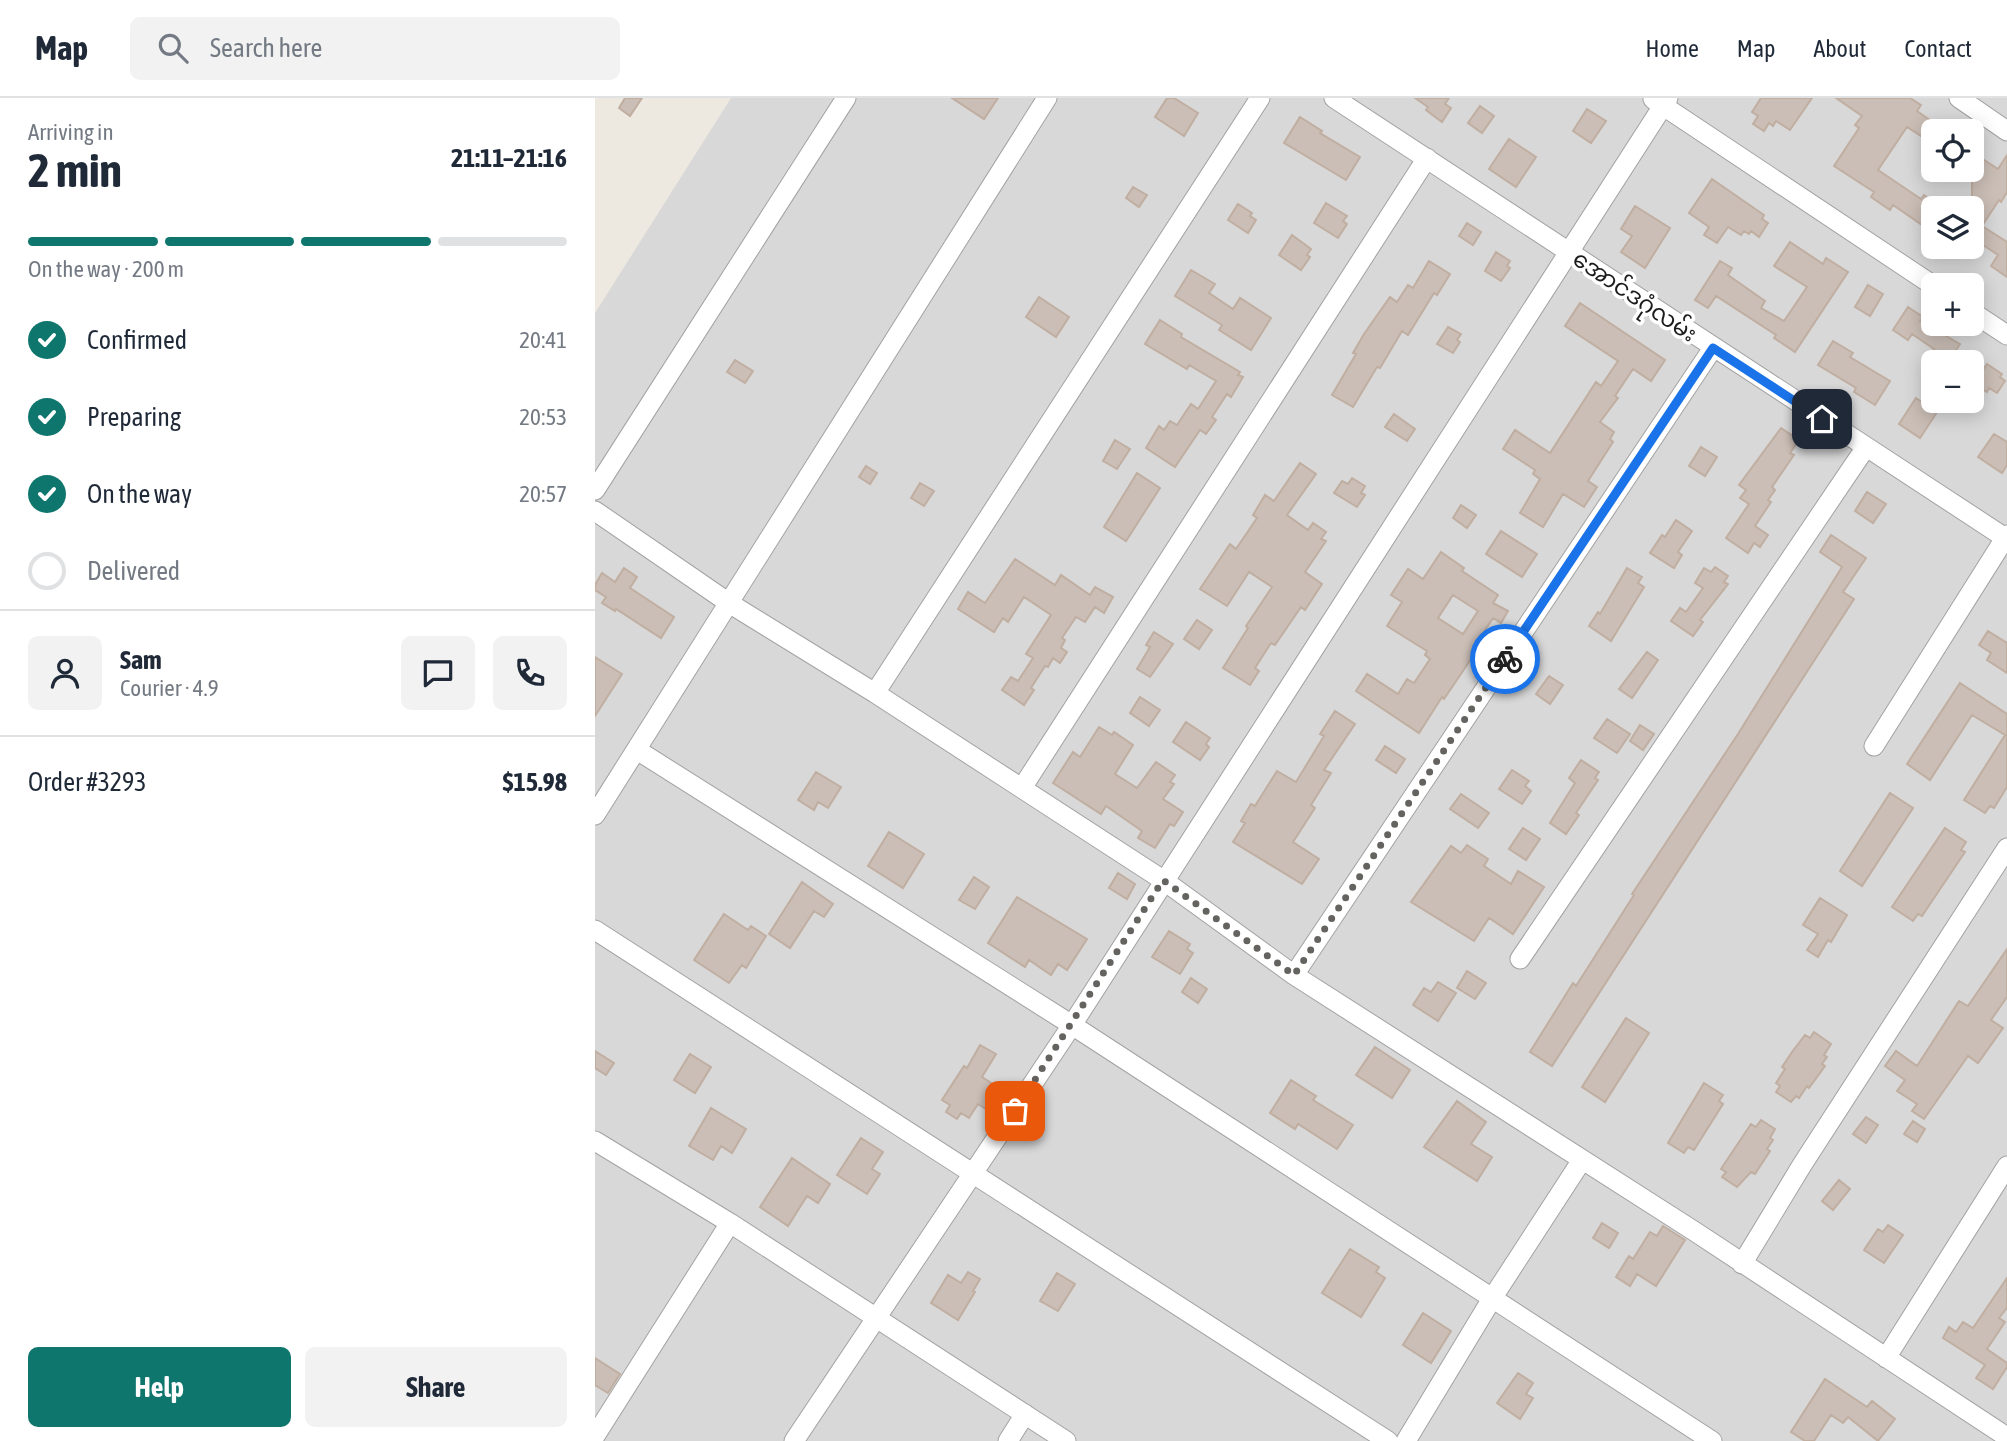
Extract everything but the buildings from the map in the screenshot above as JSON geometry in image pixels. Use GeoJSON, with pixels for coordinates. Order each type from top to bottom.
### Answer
{"type":"FeatureCollection","features":[{"type":"Feature","properties":{"kind":"street"},"geometry":{"type":"LineString","coordinates":[[595,490],[846,98]]}},
{"type":"Feature","properties":{"kind":"street"},"geometry":{"type":"LineString","coordinates":[[595,815],[1047,98]]}},
{"type":"Feature","properties":{"kind":"street"},"geometry":{"type":"LineString","coordinates":[[875,693],[1260,98]]}},
{"type":"Feature","properties":{"kind":"street","name":"အောင်ဒဂုံလမ်း"},"geometry":{"type":"LineString","coordinates":[[1334,98],[2006,537]]}},
{"type":"Feature","properties":{"kind":"street"},"geometry":{"type":"LineString","coordinates":[[1959,98],[2007,131]]}},
{"type":"Feature","properties":{"kind":"street"},"geometry":{"type":"LineString","coordinates":[[794,1441],[1072,1025],[1569,252],[1661,100],[1921,277]]}},
{"type":"Feature","properties":{"kind":"street"},"geometry":{"type":"LineString","coordinates":[[1022,788],[1427,158]]}},
{"type":"Feature","properties":{"kind":"street"},"geometry":{"type":"LineString","coordinates":[[1984,320],[2007,335]]}},
{"type":"Feature","properties":{"kind":"street"},"geometry":{"type":"LineString","coordinates":[[1294,975],[1713,348]]}},
{"type":"Feature","properties":{"kind":"street"},"geometry":{"type":"LineString","coordinates":[[1520,959],[1866,447]]}},
{"type":"Feature","properties":{"kind":"street"},"geometry":{"type":"LineString","coordinates":[[595,511],[729,603],[875,693],[1163,880],[1294,975],[2007,1437]]}},
{"type":"Feature","properties":{"kind":"street"},"geometry":{"type":"LineString","coordinates":[[1874,746],[2006,537]]}},
{"type":"Feature","properties":{"kind":"street"},"geometry":{"type":"LineString","coordinates":[[636,750],[1072,1025],[1711,1441]]}},
{"type":"Feature","properties":{"kind":"street"},"geometry":{"type":"LineString","coordinates":[[1742,1264],[1802,1165],[2007,848]]}},
{"type":"Feature","properties":{"kind":"street"},"geometry":{"type":"LineString","coordinates":[[595,930],[1388,1441]]}},
{"type":"Feature","properties":{"kind":"street"},"geometry":{"type":"LineString","coordinates":[[595,1141],[730,1223],[1066,1441]]}},
{"type":"Feature","properties":{"kind":"street"},"geometry":{"type":"LineString","coordinates":[[1406,1441],[1493,1297],[1582,1160]]}},
{"type":"Feature","properties":{"kind":"street"},"geometry":{"type":"LineString","coordinates":[[1886,1359],[2007,1166]]}},
{"type":"Feature","properties":{"kind":"street"},"geometry":{"type":"LineString","coordinates":[[595,1436],[730,1223]]}},
{"type":"Feature","properties":{"kind":"street"},"geometry":{"type":"LineString","coordinates":[[1007,1441],[1025,1414]]}},
{"type":"Feature","properties":{"kind":"shaded area"},"geometry":{"type":"Polygon","coordinates":[[[731,98],[2007,98],[2007,1441],[595,1441],[595,313],[731,98]]]}},
{"type":"Feature","properties":{"kind":"way so far"},"geometry":{"type":"LineString","coordinates":[[1015,1111],[1163,880],[1294,975],[1505,659]]}},
{"type":"Feature","properties":{"kind":"route"},"geometry":{"type":"LineString","coordinates":[[1505,659],[1713,348],[1822,419]]}}]}
